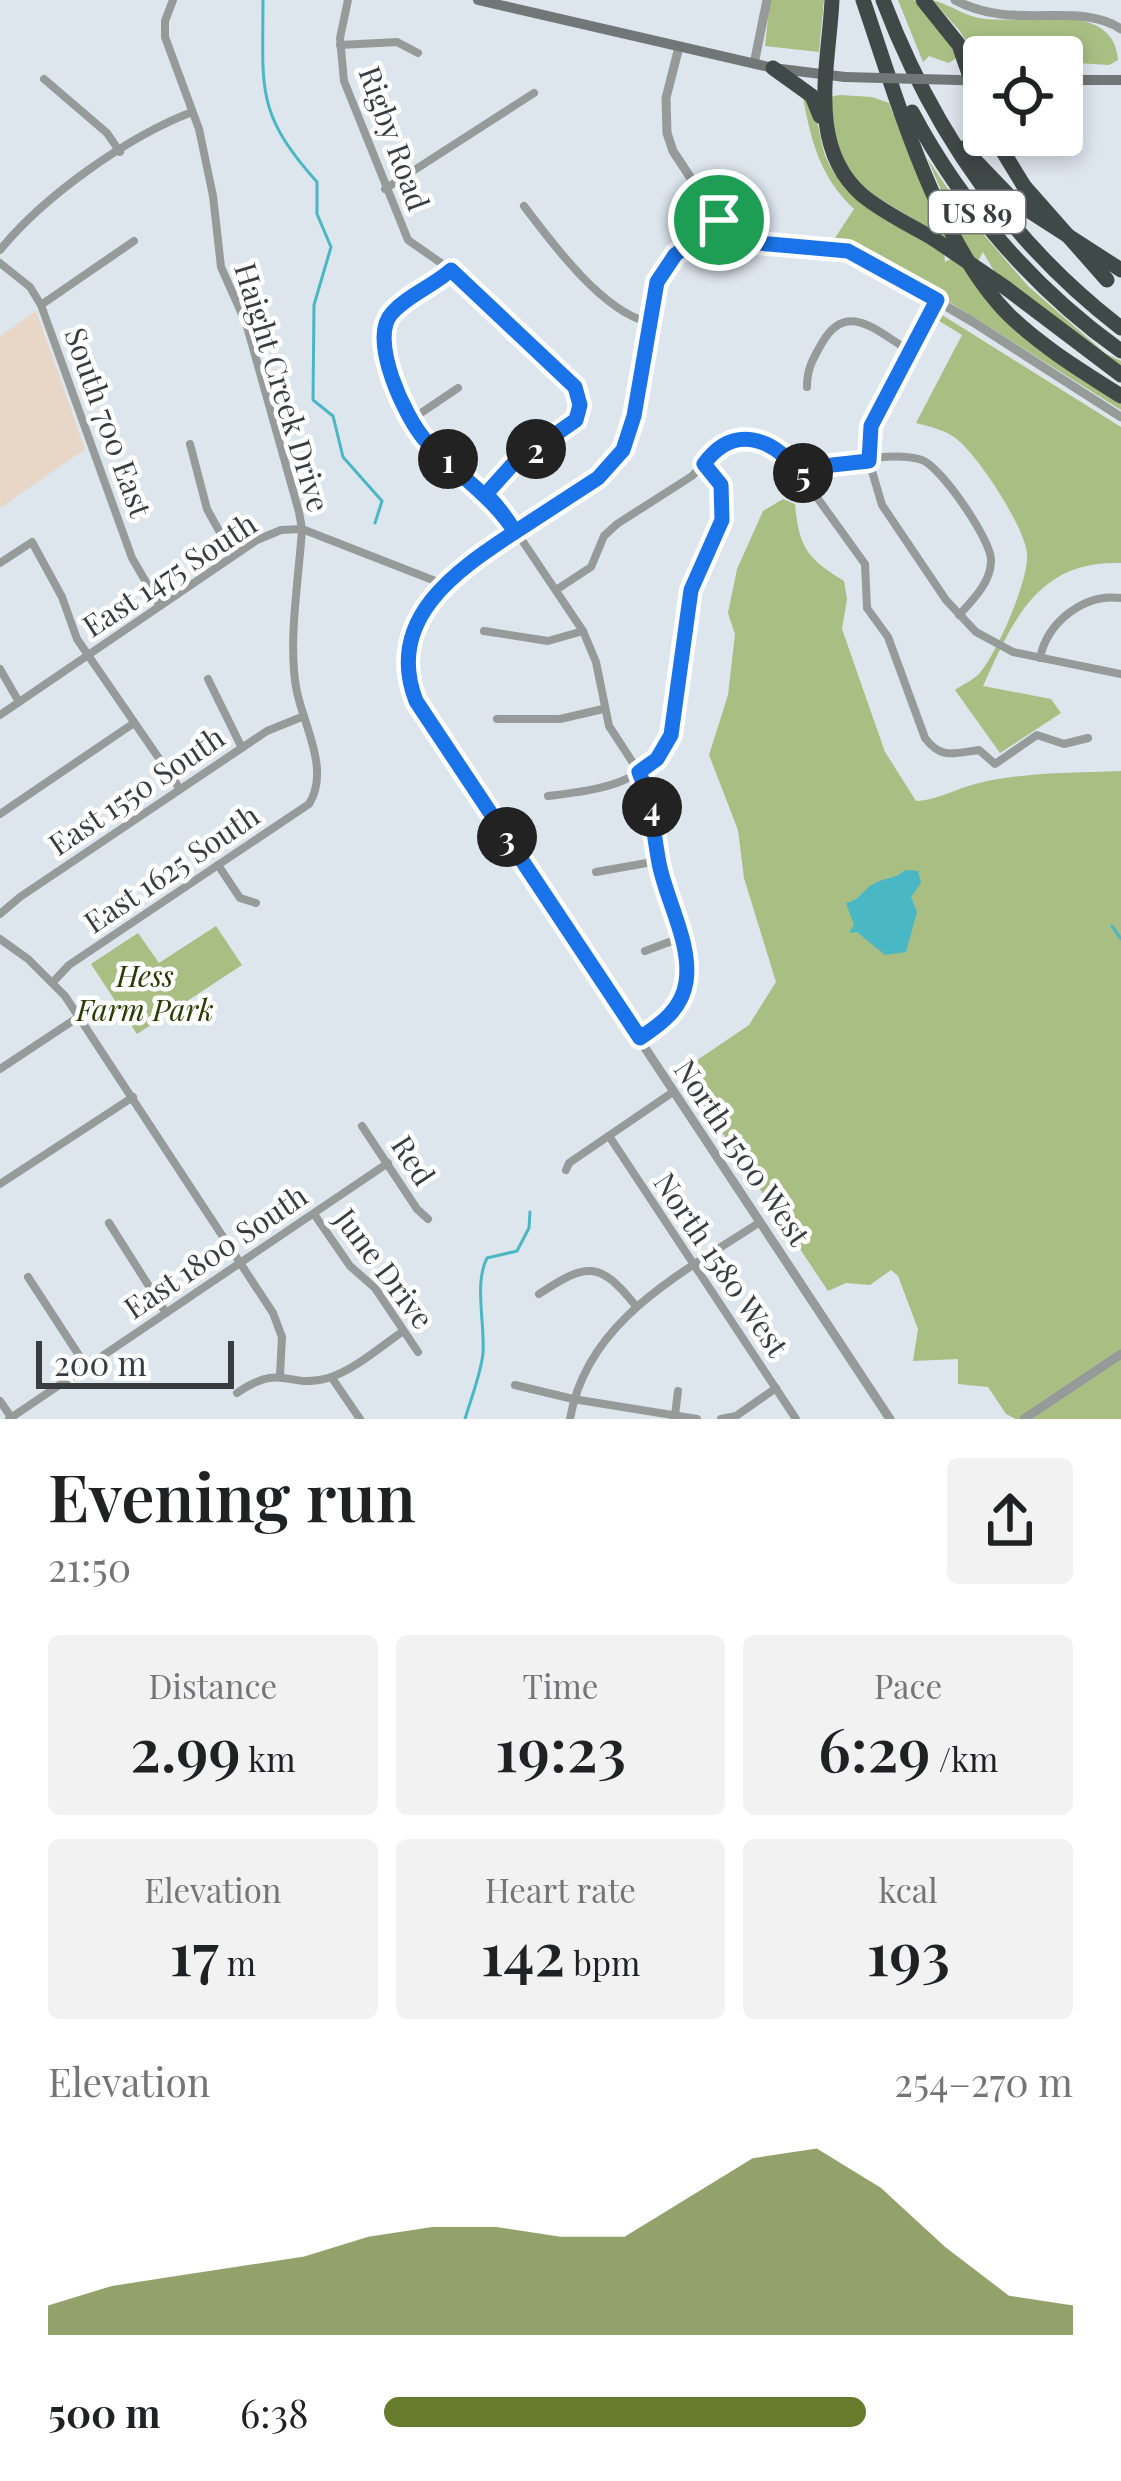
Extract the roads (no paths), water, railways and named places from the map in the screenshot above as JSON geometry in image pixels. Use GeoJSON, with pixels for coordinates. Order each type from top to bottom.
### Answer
{"type":"FeatureCollection","features":[{"type":"Feature","properties":{"kind":"highway"},"geometry":{"type":"LineString","coordinates":[[827,135],[836,76],[832,0]]}},
{"type":"Feature","properties":{"kind":"highway","name":"US 89"},"geometry":{"type":"LineString","coordinates":[[863,0],[923,133],[964,196],[1040,282],[1121,351]]}},
{"type":"Feature","properties":{"kind":"highway","name":"US 89"},"geometry":{"type":"LineString","coordinates":[[884,0],[931,109],[984,192],[1042,259],[1121,328]]}},
{"type":"Feature","properties":{"kind":"highway"},"geometry":{"type":"LineString","coordinates":[[923,0],[963,57]]}},
{"type":"Feature","properties":{"kind":"highway"},"geometry":{"type":"LineString","coordinates":[[877,39],[949,226],[979,278],[1037,340],[1121,396]]}},
{"type":"Feature","properties":{"kind":"highway"},"geometry":{"type":"LineString","coordinates":[[901,46],[949,129],[990,177],[1028,212],[1114,275]]}},
{"type":"Feature","properties":{"kind":"highway"},"geometry":{"type":"LineString","coordinates":[[773,68],[812,97],[840,169],[858,191],[1006,288],[1121,375]]}},
{"type":"Feature","properties":{"kind":"highway"},"geometry":{"type":"LineString","coordinates":[[1006,156],[1024,186],[1114,275],[1121,292]]}},
{"type":"Feature","properties":{"kind":"main road"},"geometry":{"type":"LineString","coordinates":[[478,0],[773,68],[836,76],[963,80]]}},
{"type":"Feature","properties":{"kind":"main road"},"geometry":{"type":"LineString","coordinates":[[1083,80],[1121,80]]}},
{"type":"Feature","properties":{"kind":"street","name":"Haight Creek Drive"},"geometry":{"type":"LineString","coordinates":[[173,0],[165,37],[192,112],[213,196],[221,267],[246,323],[302,529],[294,662],[315,760],[315,793]]}},
{"type":"Feature","properties":{"kind":"street","name":"Rigby Road"},"geometry":{"type":"LineString","coordinates":[[348,0],[340,45],[344,81],[408,240],[451,270],[575,387],[580,405],[576,420],[513,464],[486,494]]}},
{"type":"Feature","properties":{"kind":"street"},"geometry":{"type":"LineString","coordinates":[[754,64],[767,0]]}},
{"type":"Feature","properties":{"kind":"street"},"geometry":{"type":"LineString","coordinates":[[955,0],[1013,12],[1076,3],[1096,8],[1121,29]]}},
{"type":"Feature","properties":{"kind":"street"},"geometry":{"type":"LineString","coordinates":[[340,45],[397,42],[418,53]]}},
{"type":"Feature","properties":{"kind":"street"},"geometry":{"type":"LineString","coordinates":[[679,47],[666,98],[667,133],[673,151],[719,220],[758,243],[848,251],[937,300],[1121,417]]}},
{"type":"Feature","properties":{"kind":"street"},"geometry":{"type":"LineString","coordinates":[[44,79],[107,133],[120,152]]}},
{"type":"Feature","properties":{"kind":"street"},"geometry":{"type":"LineString","coordinates":[[386,189],[534,93]]}},
{"type":"Feature","properties":{"kind":"street"},"geometry":{"type":"LineString","coordinates":[[0,250],[45,202],[162,123],[192,112]]}},
{"type":"Feature","properties":{"kind":"street"},"geometry":{"type":"LineString","coordinates":[[524,206],[565,258],[606,297],[630,318],[648,322]]}},
{"type":"Feature","properties":{"kind":"street"},"geometry":{"type":"LineString","coordinates":[[443,584],[598,478],[623,450],[631,434],[657,282],[675,255],[719,220]]}},
{"type":"Feature","properties":{"kind":"street"},"geometry":{"type":"LineString","coordinates":[[41,305],[134,241]]}},
{"type":"Feature","properties":{"kind":"street","name":"South 700 East"},"geometry":{"type":"LineString","coordinates":[[0,263],[30,287],[41,305],[132,558],[160,606]]}},
{"type":"Feature","properties":{"kind":"street"},"geometry":{"type":"LineString","coordinates":[[451,270],[391,314],[381,336],[385,357],[425,440],[486,494],[583,631],[596,662],[603,709],[650,799],[658,861],[687,982],[680,1002],[640,1038]]}},
{"type":"Feature","properties":{"kind":"street"},"geometry":{"type":"LineString","coordinates":[[937,300],[871,426],[869,461],[882,505],[959,615],[988,639],[1040,658],[1121,674]]}},
{"type":"Feature","properties":{"kind":"street"},"geometry":{"type":"LineString","coordinates":[[807,387],[807,369],[832,326],[842,320],[856,320],[910,351]]}},
{"type":"Feature","properties":{"kind":"street"},"geometry":{"type":"LineString","coordinates":[[412,418],[458,388]]}},
{"type":"Feature","properties":{"kind":"street"},"geometry":{"type":"LineString","coordinates":[[556,590],[591,567],[604,536],[616,524],[733,440],[756,438],[776,448],[800,474],[865,564],[867,608],[888,637],[935,752],[948,756],[979,750],[995,764],[1037,735],[1064,744],[1088,738]]}},
{"type":"Feature","properties":{"kind":"street"},"geometry":{"type":"LineString","coordinates":[[190,443],[207,509],[233,556]]}},
{"type":"Feature","properties":{"kind":"street"},"geometry":{"type":"LineString","coordinates":[[800,474],[832,465],[908,457],[938,469],[987,544],[992,560],[980,593],[959,615]]}},
{"type":"Feature","properties":{"kind":"street"},"geometry":{"type":"LineString","coordinates":[[548,796],[607,788],[657,759],[671,735],[691,590],[722,520],[721,485],[704,464]]}},
{"type":"Feature","properties":{"kind":"street","name":"East 1475 South"},"geometry":{"type":"LineString","coordinates":[[0,715],[233,556],[281,530],[302,529],[443,584]]}},
{"type":"Feature","properties":{"kind":"street"},"geometry":{"type":"LineString","coordinates":[[0,563],[32,542],[87,655],[180,790]]}},
{"type":"Feature","properties":{"kind":"street","name":"North 1500 West"},"geometry":{"type":"LineString","coordinates":[[443,584],[419,621],[407,668],[416,701],[890,1419]]}},
{"type":"Feature","properties":{"kind":"street"},"geometry":{"type":"LineString","coordinates":[[1040,658],[1044,637],[1054,625],[1100,597],[1121,598]]}},
{"type":"Feature","properties":{"kind":"street"},"geometry":{"type":"LineString","coordinates":[[484,631],[548,641],[583,631]]}},
{"type":"Feature","properties":{"kind":"street"},"geometry":{"type":"LineString","coordinates":[[0,669],[20,702]]}},
{"type":"Feature","properties":{"kind":"street"},"geometry":{"type":"LineString","coordinates":[[208,679],[242,748]]}},
{"type":"Feature","properties":{"kind":"street"},"geometry":{"type":"LineString","coordinates":[[497,719],[560,718],[603,709]]}},
{"type":"Feature","properties":{"kind":"street","name":"East 1550 South"},"geometry":{"type":"LineString","coordinates":[[0,914],[242,748],[281,723],[304,716]]}},
{"type":"Feature","properties":{"kind":"street"},"geometry":{"type":"LineString","coordinates":[[0,814],[134,723]]}},
{"type":"Feature","properties":{"kind":"street","name":"East 1625 South"},"geometry":{"type":"LineString","coordinates":[[52,982],[69,965],[309,804],[315,793]]}},
{"type":"Feature","properties":{"kind":"street"},"geometry":{"type":"LineString","coordinates":[[596,872],[658,861]]}},
{"type":"Feature","properties":{"kind":"street"},"geometry":{"type":"LineString","coordinates":[[218,865],[240,898],[256,903]]}},
{"type":"Feature","properties":{"kind":"street"},"geometry":{"type":"LineString","coordinates":[[645,951],[680,938]]}},
{"type":"Feature","properties":{"kind":"street"},"geometry":{"type":"LineString","coordinates":[[0,939],[52,982],[80,1016],[240,1263],[279,1324],[280,1375]]}},
{"type":"Feature","properties":{"kind":"street"},"geometry":{"type":"LineString","coordinates":[[0,1069],[80,1016]]}},
{"type":"Feature","properties":{"kind":"street"},"geometry":{"type":"LineString","coordinates":[[566,1170],[569,1163],[673,1092]]}},
{"type":"Feature","properties":{"kind":"street"},"geometry":{"type":"LineString","coordinates":[[0,1184],[133,1097]]}},
{"type":"Feature","properties":{"kind":"street","name":"Red"},"geometry":{"type":"LineString","coordinates":[[362,1126],[428,1219]]}},
{"type":"Feature","properties":{"kind":"street","name":"North 1580 West"},"geometry":{"type":"LineString","coordinates":[[608,1136],[796,1419]]}},
{"type":"Feature","properties":{"kind":"street","name":"East 1800 South"},"geometry":{"type":"LineString","coordinates":[[10,1418],[388,1163]]}},
{"type":"Feature","properties":{"kind":"street","name":"June Drive"},"geometry":{"type":"LineString","coordinates":[[314,1214],[350,1266],[375,1288],[418,1352]]}},
{"type":"Feature","properties":{"kind":"street"},"geometry":{"type":"LineString","coordinates":[[570,1419],[582,1374],[635,1305],[760,1222]]}},
{"type":"Feature","properties":{"kind":"street"},"geometry":{"type":"LineString","coordinates":[[109,1223],[166,1313]]}},
{"type":"Feature","properties":{"kind":"street"},"geometry":{"type":"LineString","coordinates":[[539,1294],[582,1269],[600,1270],[635,1305]]}},
{"type":"Feature","properties":{"kind":"street"},"geometry":{"type":"LineString","coordinates":[[28,1277],[86,1366]]}},
{"type":"Feature","properties":{"kind":"street"},"geometry":{"type":"LineString","coordinates":[[237,1393],[255,1381],[280,1375],[305,1381],[332,1378],[402,1332]]}},
{"type":"Feature","properties":{"kind":"street"},"geometry":{"type":"LineString","coordinates":[[1024,1419],[1121,1354]]}},
{"type":"Feature","properties":{"kind":"street"},"geometry":{"type":"LineString","coordinates":[[332,1378],[360,1419]]}},
{"type":"Feature","properties":{"kind":"street"},"geometry":{"type":"LineString","coordinates":[[515,1385],[574,1400],[697,1419]]}},
{"type":"Feature","properties":{"kind":"street"},"geometry":{"type":"LineString","coordinates":[[721,1419],[736,1416],[776,1388]]}},
{"type":"Feature","properties":{"kind":"street"},"geometry":{"type":"LineString","coordinates":[[675,1415],[678,1390]]}},
{"type":"Feature","properties":{"kind":"street"},"geometry":{"type":"LineString","coordinates":[[0,1401],[10,1418]]}},
{"type":"Feature","properties":{"kind":"water"},"geometry":{"type":"Polygon","coordinates":[[[905,870],[918,871],[921,883],[911,897],[917,912],[906,952],[885,955],[857,932],[849,933],[854,925],[846,903],[905,870]]]}},
{"type":"Feature","properties":{"kind":"waterway"},"geometry":{"type":"LineString","coordinates":[[263,0],[267,98],[282,137],[317,182],[317,214],[331,247],[314,305],[313,400],[333,416],[343,457],[382,501],[375,523]]}},
{"type":"Feature","properties":{"kind":"waterway"},"geometry":{"type":"LineString","coordinates":[[1112,926],[1121,939]]}},
{"type":"Feature","properties":{"kind":"waterway"},"geometry":{"type":"LineString","coordinates":[[465,1419],[483,1353],[483,1268],[487,1258],[517,1251],[529,1228],[530,1212]]}},
{"type":"Feature","properties":{"kind":"park label","name":"Hess Farm Park"},"geometry":{"type":"Point","coordinates":[145,992]}}]}
